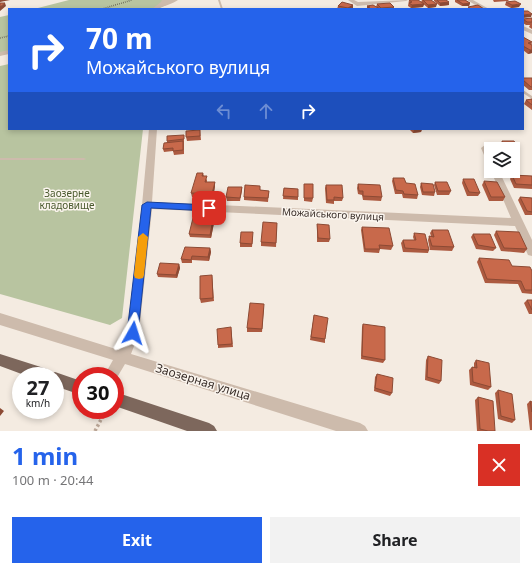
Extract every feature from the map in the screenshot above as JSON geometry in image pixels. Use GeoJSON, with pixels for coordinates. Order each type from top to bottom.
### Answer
{"type":"FeatureCollection","features":[{"type":"Feature","properties":{"kind":"main road"},"geometry":{"type":"LineString","coordinates":[[0,360],[21,367]]}},
{"type":"Feature","properties":{"kind":"main road"},"geometry":{"type":"LineString","coordinates":[[124,402],[209,431]]}},
{"type":"Feature","properties":{"kind":"street"},"geometry":{"type":"LineString","coordinates":[[156,8],[164,1],[176,0]]}},
{"type":"Feature","properties":{"kind":"street"},"geometry":{"type":"LineString","coordinates":[[350,0],[357,7],[406,0]]}},
{"type":"Feature","properties":{"kind":"street"},"geometry":{"type":"LineString","coordinates":[[469,0],[484,8]]}},
{"type":"Feature","properties":{"kind":"street"},"geometry":{"type":"LineString","coordinates":[[117,367],[127,349],[133,333],[147,205],[153,130]]}},
{"type":"Feature","properties":{"kind":"street"},"geometry":{"type":"LineString","coordinates":[[498,178],[532,252]]}},
{"type":"Feature","properties":{"kind":"street","name":"Можайського вулиця"},"geometry":{"type":"LineString","coordinates":[[147,205],[518,222]]}},
{"type":"Feature","properties":{"kind":"street","name":"Заозерная улица"},"geometry":{"type":"LineString","coordinates":[[0,319],[360,431]]}},
{"type":"Feature","properties":{"kind":"lane"},"geometry":{"type":"LineString","coordinates":[[524,92],[532,98]]}},
{"type":"Feature","properties":{"kind":"lane"},"geometry":{"type":"LineString","coordinates":[[0,159],[84,159]]}},
{"type":"Feature","properties":{"kind":"path"},"geometry":{"type":"LineString","coordinates":[[95,431],[101,419]]}},
{"type":"Feature","properties":{"kind":"green space"},"geometry":{"type":"Polygon","coordinates":[[[69,0],[176,0],[160,8],[38,8],[69,0]]]}},
{"type":"Feature","properties":{"kind":"green space"},"geometry":{"type":"Polygon","coordinates":[[[8,15],[8,53],[0,54],[0,17],[8,15]]]}},
{"type":"Feature","properties":{"kind":"green space","name":"Заозерне кладовище"},"geometry":{"type":"Polygon","coordinates":[[[8,64],[8,130],[143,130],[122,318],[110,325],[0,294],[0,66],[8,64]]]}},
{"type":"Feature","properties":{"kind":"building"},"geometry":{"type":"Polygon","coordinates":[[[409,0],[418,0],[424,4],[412,5],[409,3],[412,2],[409,0]]]}},
{"type":"Feature","properties":{"kind":"building"},"geometry":{"type":"Polygon","coordinates":[[[423,0],[431,0],[437,4],[428,5],[423,0]]]}},
{"type":"Feature","properties":{"kind":"building"},"geometry":{"type":"Polygon","coordinates":[[[437,0],[446,0],[449,2],[440,3],[437,0]]]}},
{"type":"Feature","properties":{"kind":"building"},"geometry":{"type":"Polygon","coordinates":[[[457,0],[465,0],[470,3],[463,4],[457,0]]]}},
{"type":"Feature","properties":{"kind":"building"},"geometry":{"type":"Polygon","coordinates":[[[515,1],[521,4],[512,5],[506,2],[515,1]]]}},
{"type":"Feature","properties":{"kind":"building"},"geometry":{"type":"Polygon","coordinates":[[[342,2],[353,5],[348,8],[338,6],[342,2]]]}},
{"type":"Feature","properties":{"kind":"building"},"geometry":{"type":"Polygon","coordinates":[[[390,3],[394,7],[381,8],[377,4],[390,3]]]}},
{"type":"Feature","properties":{"kind":"building"},"geometry":{"type":"Polygon","coordinates":[[[373,5],[378,8],[367,8],[370,7],[367,6],[373,5]]]}},
{"type":"Feature","properties":{"kind":"building"},"geometry":{"type":"Polygon","coordinates":[[[478,5],[482,8],[470,8],[468,7],[478,5]]]}},
{"type":"Feature","properties":{"kind":"building"},"geometry":{"type":"Polygon","coordinates":[[[524,11],[528,11],[532,14],[524,15],[524,11]]]}},
{"type":"Feature","properties":{"kind":"building"},"geometry":{"type":"Polygon","coordinates":[[[532,18],[532,22],[527,22],[524,19],[532,18]]]}},
{"type":"Feature","properties":{"kind":"building"},"geometry":{"type":"Polygon","coordinates":[[[524,38],[532,42],[528,43],[532,45],[532,50],[524,47],[524,38]]]}},
{"type":"Feature","properties":{"kind":"building"},"geometry":{"type":"Polygon","coordinates":[[[524,78],[532,78],[531,87],[524,81],[524,78]]]}},
{"type":"Feature","properties":{"kind":"building"},"geometry":{"type":"Polygon","coordinates":[[[532,99],[532,105],[526,100],[532,99]]]}},
{"type":"Feature","properties":{"kind":"building"},"geometry":{"type":"Polygon","coordinates":[[[200,130],[200,136],[186,137],[186,131],[200,130]]]}},
{"type":"Feature","properties":{"kind":"building"},"geometry":{"type":"Polygon","coordinates":[[[184,135],[184,139],[167,141],[167,136],[184,135]]]}},
{"type":"Feature","properties":{"kind":"building"},"geometry":{"type":"Polygon","coordinates":[[[183,141],[183,150],[173,151],[173,148],[163,149],[164,143],[183,141]]]}},
{"type":"Feature","properties":{"kind":"building"},"geometry":{"type":"Polygon","coordinates":[[[502,141],[515,142],[502,142],[502,141]]]}},
{"type":"Feature","properties":{"kind":"building"},"geometry":{"type":"Polygon","coordinates":[[[197,173],[203,173],[202,176],[207,176],[205,182],[215,182],[212,194],[191,193],[197,173]]]}},
{"type":"Feature","properties":{"kind":"building"},"geometry":{"type":"Polygon","coordinates":[[[520,175],[532,176],[532,185],[516,184],[513,178],[520,178],[520,175]]]}},
{"type":"Feature","properties":{"kind":"building"},"geometry":{"type":"Polygon","coordinates":[[[393,178],[404,178],[406,183],[415,184],[418,195],[404,194],[403,191],[396,190],[393,178]]]}},
{"type":"Feature","properties":{"kind":"building"},"geometry":{"type":"Polygon","coordinates":[[[463,179],[474,179],[480,193],[469,192],[463,179]]]}},
{"type":"Feature","properties":{"kind":"building"},"geometry":{"type":"Polygon","coordinates":[[[484,181],[497,182],[505,197],[491,197],[484,181]]]}},
{"type":"Feature","properties":{"kind":"building"},"geometry":{"type":"Polygon","coordinates":[[[435,182],[447,182],[451,191],[438,191],[435,182]]]}},
{"type":"Feature","properties":{"kind":"building"},"geometry":{"type":"Polygon","coordinates":[[[421,183],[433,184],[435,192],[423,192],[421,183]]]}},
{"type":"Feature","properties":{"kind":"building"},"geometry":{"type":"Polygon","coordinates":[[[304,184],[313,184],[313,198],[304,198],[304,184]]]}},
{"type":"Feature","properties":{"kind":"building"},"geometry":{"type":"Polygon","coordinates":[[[358,184],[380,185],[382,197],[363,196],[363,191],[359,191],[358,184]]]}},
{"type":"Feature","properties":{"kind":"building"},"geometry":{"type":"Polygon","coordinates":[[[245,185],[260,186],[260,190],[269,191],[268,198],[244,197],[245,185]]]}},
{"type":"Feature","properties":{"kind":"building"},"geometry":{"type":"Polygon","coordinates":[[[326,185],[342,185],[343,198],[334,197],[334,200],[327,200],[326,185]]]}},
{"type":"Feature","properties":{"kind":"building"},"geometry":{"type":"Polygon","coordinates":[[[228,187],[242,187],[240,198],[226,197],[228,187]]]}},
{"type":"Feature","properties":{"kind":"building"},"geometry":{"type":"Polygon","coordinates":[[[284,188],[298,189],[298,197],[283,196],[284,188]]]}},
{"type":"Feature","properties":{"kind":"building"},"geometry":{"type":"Polygon","coordinates":[[[520,197],[532,198],[532,212],[527,211],[520,197]]]}},
{"type":"Feature","properties":{"kind":"building"},"geometry":{"type":"Polygon","coordinates":[[[193,218],[213,219],[210,235],[189,234],[193,218]]]}},
{"type":"Feature","properties":{"kind":"building"},"geometry":{"type":"Polygon","coordinates":[[[263,222],[277,223],[276,243],[261,242],[263,222]]]}},
{"type":"Feature","properties":{"kind":"building"},"geometry":{"type":"Polygon","coordinates":[[[317,224],[329,225],[330,239],[318,238],[317,224]]]}},
{"type":"Feature","properties":{"kind":"building"},"geometry":{"type":"Polygon","coordinates":[[[362,227],[389,228],[393,246],[379,245],[380,249],[365,249],[362,227]]]}},
{"type":"Feature","properties":{"kind":"building"},"geometry":{"type":"Polygon","coordinates":[[[432,230],[448,230],[454,247],[432,246],[429,236],[434,237],[432,230]]]}},
{"type":"Feature","properties":{"kind":"building"},"geometry":{"type":"Polygon","coordinates":[[[496,231],[519,232],[527,249],[504,248],[496,231]]]}},
{"type":"Feature","properties":{"kind":"building"},"geometry":{"type":"Polygon","coordinates":[[[241,232],[253,232],[252,244],[240,243],[241,232]]]}},
{"type":"Feature","properties":{"kind":"building"},"geometry":{"type":"Polygon","coordinates":[[[414,233],[425,234],[429,250],[405,248],[403,240],[416,240],[414,233]]]}},
{"type":"Feature","properties":{"kind":"building"},"geometry":{"type":"Polygon","coordinates":[[[473,234],[490,234],[496,248],[478,245],[473,234]]]}},
{"type":"Feature","properties":{"kind":"building"},"geometry":{"type":"Polygon","coordinates":[[[185,247],[210,248],[208,257],[192,256],[191,260],[181,259],[185,247]]]}},
{"type":"Feature","properties":{"kind":"building"},"geometry":{"type":"Polygon","coordinates":[[[479,258],[509,260],[512,266],[530,267],[532,271],[532,290],[525,290],[521,281],[487,279],[479,258]]]}},
{"type":"Feature","properties":{"kind":"building"},"geometry":{"type":"Polygon","coordinates":[[[160,263],[179,264],[176,275],[157,274],[160,263]]]}},
{"type":"Feature","properties":{"kind":"building"},"geometry":{"type":"Polygon","coordinates":[[[212,275],[213,298],[200,299],[200,276],[212,275]]]}},
{"type":"Feature","properties":{"kind":"building"},"geometry":{"type":"Polygon","coordinates":[[[527,300],[532,300],[532,310],[527,300]]]}},
{"type":"Feature","properties":{"kind":"building"},"geometry":{"type":"Polygon","coordinates":[[[250,303],[264,304],[262,329],[247,328],[250,303]]]}},
{"type":"Feature","properties":{"kind":"building"},"geometry":{"type":"Polygon","coordinates":[[[314,315],[328,318],[325,339],[311,337],[314,315]]]}},
{"type":"Feature","properties":{"kind":"building"},"geometry":{"type":"Polygon","coordinates":[[[363,324],[385,327],[385,360],[362,356],[363,324]]]}},
{"type":"Feature","properties":{"kind":"building"},"geometry":{"type":"Polygon","coordinates":[[[231,327],[232,344],[218,345],[217,329],[231,327]]]}},
{"type":"Feature","properties":{"kind":"building"},"geometry":{"type":"Polygon","coordinates":[[[428,356],[442,360],[441,381],[427,377],[428,356]]]}},
{"type":"Feature","properties":{"kind":"building"},"geometry":{"type":"Polygon","coordinates":[[[476,360],[489,363],[491,387],[473,382],[472,367],[477,368],[476,360]]]}},
{"type":"Feature","properties":{"kind":"building"},"geometry":{"type":"Polygon","coordinates":[[[377,374],[393,378],[392,393],[375,388],[377,374]]]}},
{"type":"Feature","properties":{"kind":"building"},"geometry":{"type":"Polygon","coordinates":[[[498,390],[512,394],[515,420],[501,416],[498,390]]]}},
{"type":"Feature","properties":{"kind":"building"},"geometry":{"type":"Polygon","coordinates":[[[478,397],[493,401],[495,431],[480,429],[478,397]]]}},
{"type":"Feature","properties":{"kind":"railway"},"geometry":{"type":"LineString","coordinates":[[105,8],[132,0]]}},
{"type":"Feature","properties":{"kind":"railway"},"geometry":{"type":"LineString","coordinates":[[0,38],[8,36]]}},
{"type":"Feature","properties":{"kind":"slow traffic"},"geometry":{"type":"LineString","coordinates":[[139,275],[143,237]]}},
{"type":"Feature","properties":{"kind":"route"},"geometry":{"type":"LineString","coordinates":[[133,333],[147,205],[209,208]]}}]}
